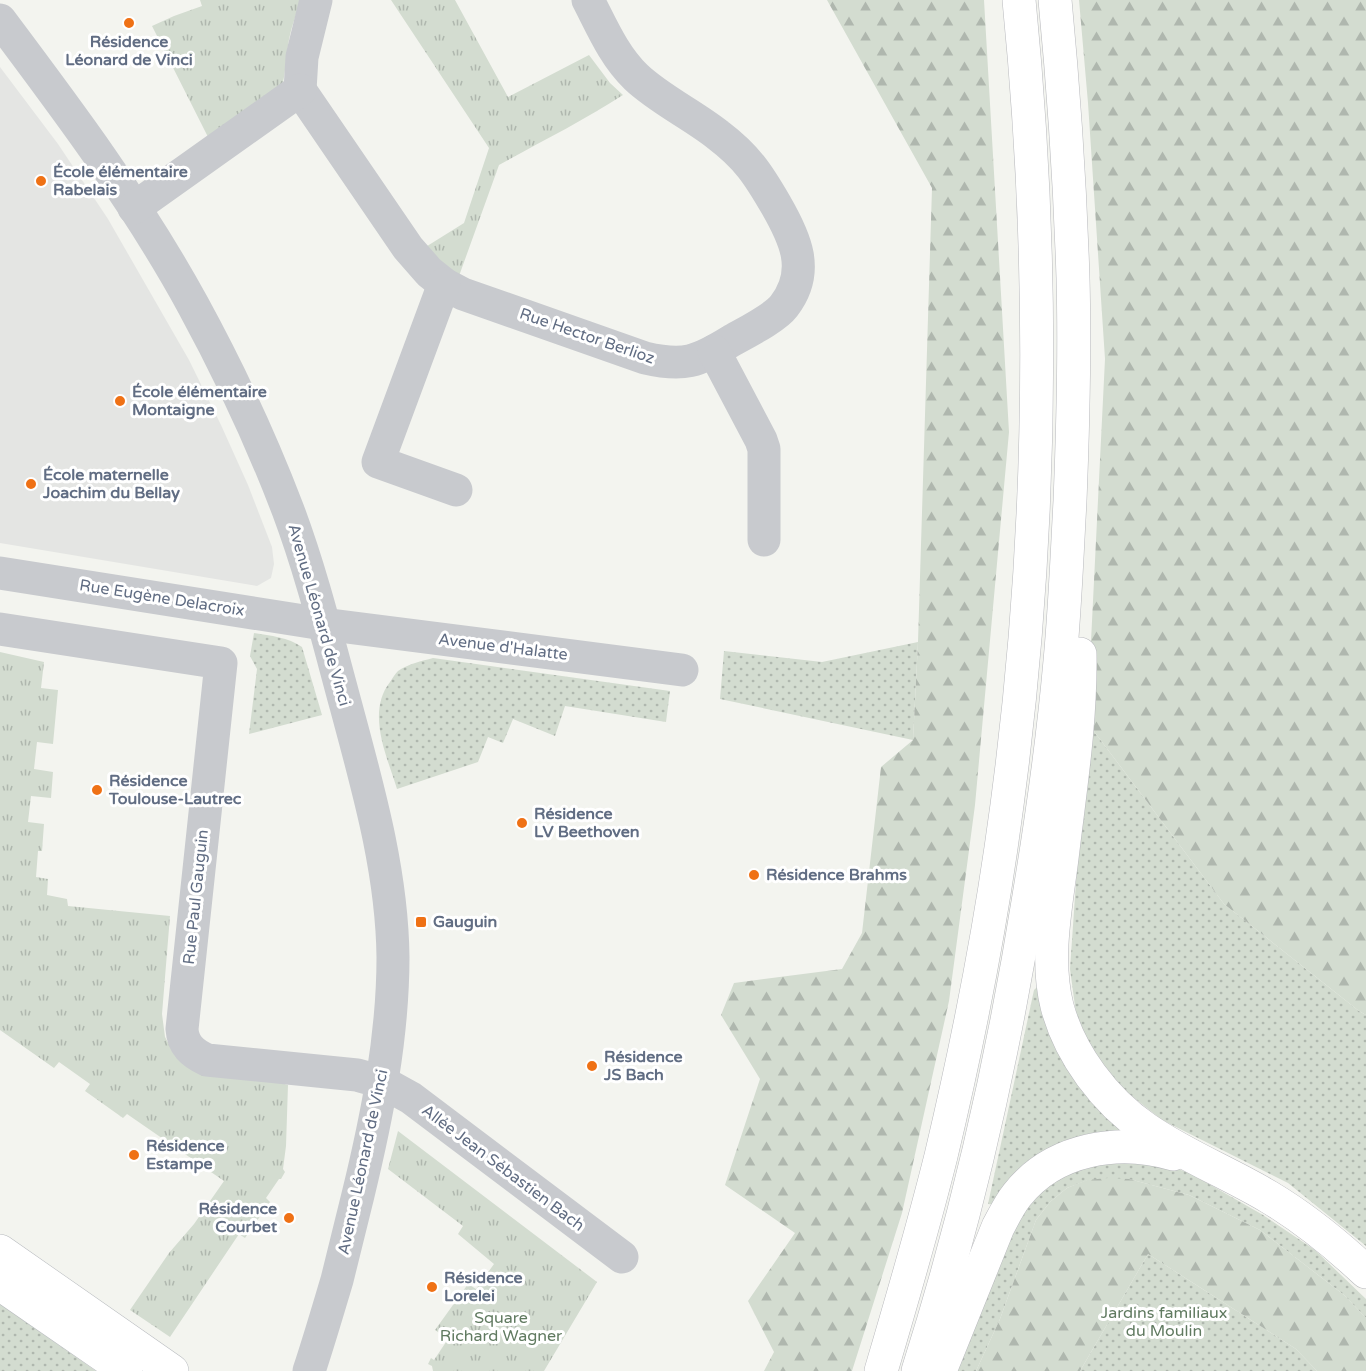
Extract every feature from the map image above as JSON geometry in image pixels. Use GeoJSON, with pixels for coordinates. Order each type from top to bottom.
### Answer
{"type":"FeatureCollection","features":[{"type":"Feature","properties":{"kind":"main road"},"geometry":{"type":"LineString","coordinates":[[881,1371],[941,1156],[973,1009],[1000,851],[1020,695],[1032,533],[1037,321],[1031,163],[1019,0]]}},
{"type":"Feature","properties":{"kind":"main road"},"geometry":{"type":"LineString","coordinates":[[918,1371],[937,1312],[997,1076],[1017,972],[1053,736],[1063,621],[1071,476],[1074,347],[1067,146],[1055,0]]}},
{"type":"Feature","properties":{"kind":"main road"},"geometry":{"type":"LineString","coordinates":[[1071,476],[1080,689],[1053,927],[1054,987],[1061,1020],[1079,1057],[1097,1083],[1115,1103],[1146,1129],[1202,1163],[1270,1198],[1328,1238],[1366,1272]]}},
{"type":"Feature","properties":{"kind":"main road"},"geometry":{"type":"LineString","coordinates":[[940,1371],[1007,1209],[1038,1174],[1066,1158],[1098,1148],[1111,1147],[1143,1147],[1202,1163]]}},
{"type":"Feature","properties":{"kind":"main road"},"geometry":{"type":"LineString","coordinates":[[0,1251],[172,1371]]}},
{"type":"Feature","properties":{"kind":"main road"},"geometry":{"type":"LineString","coordinates":[[0,1284],[126,1371]]}},
{"type":"Feature","properties":{"kind":"street"},"geometry":{"type":"LineString","coordinates":[[134,208],[300,90],[302,57],[316,0]]}},
{"type":"Feature","properties":{"kind":"street","name":"Rue Hector Berlioz"},"geometry":{"type":"LineString","coordinates":[[300,90],[408,248],[429,272],[444,284],[463,294],[645,358],[675,363],[696,359],[714,351],[783,308],[797,277],[798,252],[789,227],[753,168],[742,155],[718,135],[637,78],[618,55],[588,0]]}},
{"type":"Feature","properties":{"kind":"street","name":"Avenue Léonard de Vinci"},"geometry":{"type":"LineString","coordinates":[[0,20],[72,116],[134,208],[192,302],[244,406],[301,547],[376,820],[388,888],[392,932],[392,980],[382,1082],[371,1140],[336,1281],[309,1371]]}},
{"type":"Feature","properties":{"kind":"street"},"geometry":{"type":"LineString","coordinates":[[444,284],[378,462],[456,490]]}},
{"type":"Feature","properties":{"kind":"street"},"geometry":{"type":"LineString","coordinates":[[714,351],[764,449],[764,540]]}},
{"type":"Feature","properties":{"kind":"street","name":"Rue Eugène Delacroix"},"geometry":{"type":"LineString","coordinates":[[0,573],[323,624]]}},
{"type":"Feature","properties":{"kind":"street","name":"Avenue d'Halatte"},"geometry":{"type":"LineString","coordinates":[[323,624],[682,670]]}},
{"type":"Feature","properties":{"kind":"street","name":"Rue Paul Gauguin"},"geometry":{"type":"LineString","coordinates":[[0,629],[221,663],[182,1029],[185,1043],[197,1055],[207,1060],[357,1075],[382,1082]]}},
{"type":"Feature","properties":{"kind":"street","name":"Allée Jean Sébastien Bach"},"geometry":{"type":"LineString","coordinates":[[382,1082],[411,1098],[622,1257]]}},
{"type":"Feature","properties":{"kind":"street","name":"Avenue Léonard de Vinci"},"geometry":{"type":"LineString","coordinates":[[321,1371],[336,1281]]}},
{"type":"Feature","properties":{"kind":"shaded area","name":"École élémentaire Montaigne"},"geometry":{"type":"Polygon","coordinates":[[[0,67],[58,144],[108,219],[189,360],[248,485],[272,547],[274,564],[271,578],[257,586],[0,543],[0,67]]]}},
{"type":"Feature","properties":{"kind":"green space"},"geometry":{"type":"Polygon","coordinates":[[[200,0],[301,0],[290,34],[281,89],[208,137],[152,26],[202,6],[200,0]]]}},
{"type":"Feature","properties":{"kind":"green space"},"geometry":{"type":"Polygon","coordinates":[[[391,0],[455,0],[508,97],[589,55],[610,83],[623,95],[499,165],[459,276],[424,248],[464,223],[489,148],[391,0]]]}},
{"type":"Feature","properties":{"kind":"green space"},"geometry":{"type":"Polygon","coordinates":[[[827,0],[984,0],[1009,432],[975,805],[949,1001],[902,1213],[852,1371],[764,1371],[774,1352],[748,1301],[795,1233],[725,1185],[760,1079],[721,1015],[734,983],[842,969],[862,933],[881,767],[913,740],[918,642],[932,188],[827,0]]]}},
{"type":"Feature","properties":{"kind":"green space"},"geometry":{"type":"Polygon","coordinates":[[[1079,0],[1366,0],[1366,1015],[1224,904],[1087,722],[1105,359],[1079,0]]]}},
{"type":"Feature","properties":{"kind":"green space"},"geometry":{"type":"Polygon","coordinates":[[[254,633],[285,639],[302,647],[322,715],[249,734],[257,669],[250,656],[254,633]]]}},
{"type":"Feature","properties":{"kind":"green space"},"geometry":{"type":"Polygon","coordinates":[[[918,642],[913,740],[720,699],[724,651],[822,662],[918,642]]]}},
{"type":"Feature","properties":{"kind":"green space"},"geometry":{"type":"Polygon","coordinates":[[[0,652],[44,662],[41,688],[58,690],[53,744],[37,742],[34,769],[53,772],[51,798],[31,796],[28,822],[44,824],[42,851],[38,851],[36,877],[48,879],[47,895],[67,899],[68,906],[170,916],[162,1014],[165,1037],[174,1053],[288,1085],[283,1169],[285,1172],[266,1198],[270,1202],[245,1238],[239,1234],[170,1337],[130,1310],[169,1253],[194,1224],[224,1181],[127,1114],[123,1118],[85,1091],[90,1084],[59,1062],[54,1068],[0,1030],[0,652]]]}},
{"type":"Feature","properties":{"kind":"green space"},"geometry":{"type":"Polygon","coordinates":[[[433,658],[670,691],[666,722],[565,706],[555,736],[513,719],[503,743],[488,737],[478,762],[397,789],[381,735],[379,721],[383,694],[398,671],[433,658]]]}},
{"type":"Feature","properties":{"kind":"green space"},"geometry":{"type":"Polygon","coordinates":[[[1087,722],[1224,904],[1366,1015],[1366,1246],[1288,1183],[1162,1120],[1114,1082],[1079,1036],[1070,969],[1087,722]]]}},
{"type":"Feature","properties":{"kind":"green space"},"geometry":{"type":"Polygon","coordinates":[[[1042,983],[1129,1133],[998,1205],[988,1204],[1034,990],[1042,983]]]}},
{"type":"Feature","properties":{"kind":"green space","name":"Square Richard Wagner"},"geometry":{"type":"Polygon","coordinates":[[[398,1131],[597,1282],[544,1371],[433,1371],[432,1366],[428,1364],[431,1358],[434,1360],[448,1339],[435,1330],[468,1284],[476,1289],[494,1264],[458,1234],[463,1226],[388,1169],[398,1131]]]}},
{"type":"Feature","properties":{"kind":"green space"},"geometry":{"type":"Polygon","coordinates":[[[1117,1158],[1158,1164],[1188,1172],[1263,1215],[1315,1250],[1366,1299],[1366,1318],[1344,1295],[1260,1230],[1189,1195],[1129,1179],[1088,1180],[1067,1188],[1050,1202],[1036,1220],[1000,1319],[976,1371],[957,1371],[1011,1221],[1040,1188],[1072,1169],[1117,1158]]]}},
{"type":"Feature","properties":{"kind":"green space"},"geometry":{"type":"Polygon","coordinates":[[[1129,1179],[1189,1195],[1260,1230],[1344,1295],[1366,1318],[1366,1371],[1317,1371],[1296,1349],[1148,1254],[1080,1371],[976,1371],[1000,1319],[1036,1220],[1050,1202],[1067,1188],[1087,1180],[1129,1179]]]}},
{"type":"Feature","properties":{"kind":"green space","name":"Jardins familiaux du Moulin"},"geometry":{"type":"Polygon","coordinates":[[[1148,1254],[1296,1349],[1317,1371],[1080,1371],[1148,1254]]]}},
{"type":"Feature","properties":{"kind":"green space"},"geometry":{"type":"Polygon","coordinates":[[[0,1304],[96,1371],[0,1371],[0,1304]]]}},
{"type":"Feature","properties":{"kind":"place","name":"Résidence Léonard de Vinci"},"geometry":{"type":"Point","coordinates":[129,23]}},
{"type":"Feature","properties":{"kind":"place","name":"École élémentaire Rabelais"},"geometry":{"type":"Point","coordinates":[41,181]}},
{"type":"Feature","properties":{"kind":"place","name":"École élémentaire Montaigne"},"geometry":{"type":"Point","coordinates":[120,401]}},
{"type":"Feature","properties":{"kind":"place","name":"École maternelle Joachim du Bellay"},"geometry":{"type":"Point","coordinates":[31,484]}},
{"type":"Feature","properties":{"kind":"place","name":"Résidence Toulouse-Lautrec"},"geometry":{"type":"Point","coordinates":[97,790]}},
{"type":"Feature","properties":{"kind":"place","name":"Résidence LV Beethoven"},"geometry":{"type":"Point","coordinates":[522,823]}},
{"type":"Feature","properties":{"kind":"place","name":"Résidence Brahms"},"geometry":{"type":"Point","coordinates":[754,875]}},
{"type":"Feature","properties":{"kind":"place","name":"Gauguin"},"geometry":{"type":"Point","coordinates":[421,922]}},
{"type":"Feature","properties":{"kind":"place","name":"Résidence JS Bach"},"geometry":{"type":"Point","coordinates":[592,1066]}},
{"type":"Feature","properties":{"kind":"place","name":"Résidence Estampe"},"geometry":{"type":"Point","coordinates":[134,1155]}},
{"type":"Feature","properties":{"kind":"place","name":"Résidence Courbet"},"geometry":{"type":"Point","coordinates":[289,1218]}},
{"type":"Feature","properties":{"kind":"place","name":"Résidence Lorelei"},"geometry":{"type":"Point","coordinates":[432,1287]}}]}
